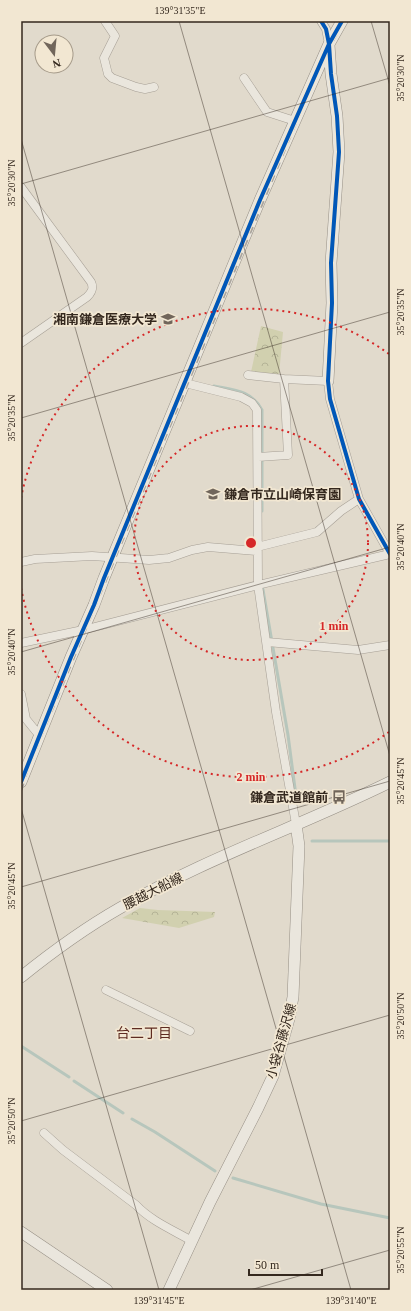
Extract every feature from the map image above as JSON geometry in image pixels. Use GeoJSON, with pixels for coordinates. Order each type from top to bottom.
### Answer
{"type":"FeatureCollection","features":[{"type":"Feature","properties":{"kind":"street"},"geometry":{"type":"LineString","coordinates":[[105,21],[115,36],[104,58],[108,74],[116,81],[145,89],[154,88]]}},
{"type":"Feature","properties":{"kind":"street"},"geometry":{"type":"LineString","coordinates":[[21,644],[390,554],[359,499],[330,399],[328,381],[332,303],[331,263],[339,152],[337,116],[331,74],[329,44],[326,29],[321,21]]}},
{"type":"Feature","properties":{"kind":"street"},"geometry":{"type":"LineString","coordinates":[[21,782],[257,207],[329,44],[342,21]]}},
{"type":"Feature","properties":{"kind":"street"},"geometry":{"type":"LineString","coordinates":[[244,78],[267,112],[295,121]]}},
{"type":"Feature","properties":{"kind":"street"},"geometry":{"type":"LineString","coordinates":[[21,187],[91,282],[93,287],[92,292],[87,297],[21,343]]}},
{"type":"Feature","properties":{"kind":"street"},"geometry":{"type":"LineString","coordinates":[[248,375],[284,379],[328,381]]}},
{"type":"Feature","properties":{"kind":"street"},"geometry":{"type":"LineString","coordinates":[[258,457],[288,455],[284,405],[284,379]]}},
{"type":"Feature","properties":{"kind":"street"},"geometry":{"type":"LineString","coordinates":[[185,383],[241,397],[252,403],[257,410],[258,457],[256,507],[258,585],[276,712],[296,824],[390,782]]}},
{"type":"Feature","properties":{"kind":"street"},"geometry":{"type":"LineString","coordinates":[[21,562],[35,559],[92,556],[112,558],[169,558],[192,550],[208,547],[257,549],[317,532],[341,511],[359,499]]}},
{"type":"Feature","properties":{"kind":"street"},"geometry":{"type":"LineString","coordinates":[[266,642],[358,650],[390,645]]}},
{"type":"Feature","properties":{"kind":"street"},"geometry":{"type":"LineString","coordinates":[[21,694],[26,719],[39,735]]}},
{"type":"Feature","properties":{"kind":"street","name":"腰越大船線"},"geometry":{"type":"LineString","coordinates":[[21,978],[48,956],[121,907],[209,862],[296,824]]}},
{"type":"Feature","properties":{"kind":"street","name":"小袋谷藤沢線"},"geometry":{"type":"LineString","coordinates":[[168,1290],[272,1076],[289,1019],[294,997],[300,846],[296,824]]}},
{"type":"Feature","properties":{"kind":"street"},"geometry":{"type":"LineString","coordinates":[[106,990],[190,1031]]}},
{"type":"Feature","properties":{"kind":"street"},"geometry":{"type":"LineString","coordinates":[[44,1134],[136,1205],[146,1216],[192,1241]]}},
{"type":"Feature","properties":{"kind":"street"},"geometry":{"type":"LineString","coordinates":[[21,1232],[107,1290]]}},
{"type":"Feature","properties":{"kind":"green space"},"geometry":{"type":"Polygon","coordinates":[[[261,326],[283,332],[279,375],[251,372],[261,326]]]}},
{"type":"Feature","properties":{"kind":"green space"},"geometry":{"type":"Polygon","coordinates":[[[140,908],[215,912],[214,917],[179,928],[122,918],[140,908]]]}},
{"type":"Feature","properties":{"kind":"waterway"},"geometry":{"type":"LineString","coordinates":[[214,386],[241,392],[253,398],[262,410],[262,511]]}},
{"type":"Feature","properties":{"kind":"waterway"},"geometry":{"type":"LineString","coordinates":[[262,584],[288,735],[296,796]]}},
{"type":"Feature","properties":{"kind":"waterway"},"geometry":{"type":"LineString","coordinates":[[312,841],[390,841]]}},
{"type":"Feature","properties":{"kind":"waterway"},"geometry":{"type":"LineString","coordinates":[[21,1046],[69,1077]]}},
{"type":"Feature","properties":{"kind":"waterway"},"geometry":{"type":"LineString","coordinates":[[74,1081],[123,1113]]}},
{"type":"Feature","properties":{"kind":"waterway"},"geometry":{"type":"LineString","coordinates":[[132,1119],[215,1171]]}},
{"type":"Feature","properties":{"kind":"waterway"},"geometry":{"type":"LineString","coordinates":[[233,1178],[321,1204],[390,1218]]}},
{"type":"Feature","properties":{"kind":"railway"},"geometry":{"type":"LineString","coordinates":[[21,790],[28,767],[318,69],[343,21]]}},
{"type":"Feature","properties":{"kind":"cycle path"},"geometry":{"type":"LineString","coordinates":[[321,21],[326,29],[329,44],[331,74],[337,116],[339,152],[331,263],[332,303],[328,381],[330,399],[359,499],[390,554]]}},
{"type":"Feature","properties":{"kind":"cycle path"},"geometry":{"type":"LineString","coordinates":[[21,782],[71,657],[94,605],[260,200],[329,44],[342,21]]}},
{"type":"Feature","properties":{"kind":"place","name":"湘南鎌倉医療大学"},"geometry":{"type":"Point","coordinates":[168,319]}},
{"type":"Feature","properties":{"kind":"place","name":"鎌倉市立山崎保育園"},"geometry":{"type":"Point","coordinates":[213,494]}},
{"type":"Feature","properties":{"kind":"place","name":"鎌倉武道館前"},"geometry":{"type":"Point","coordinates":[339,797]}},
{"type":"Feature","properties":{"kind":"district","name":"台二丁目"},"geometry":{"type":"Point","coordinates":[144,1033]}}]}
